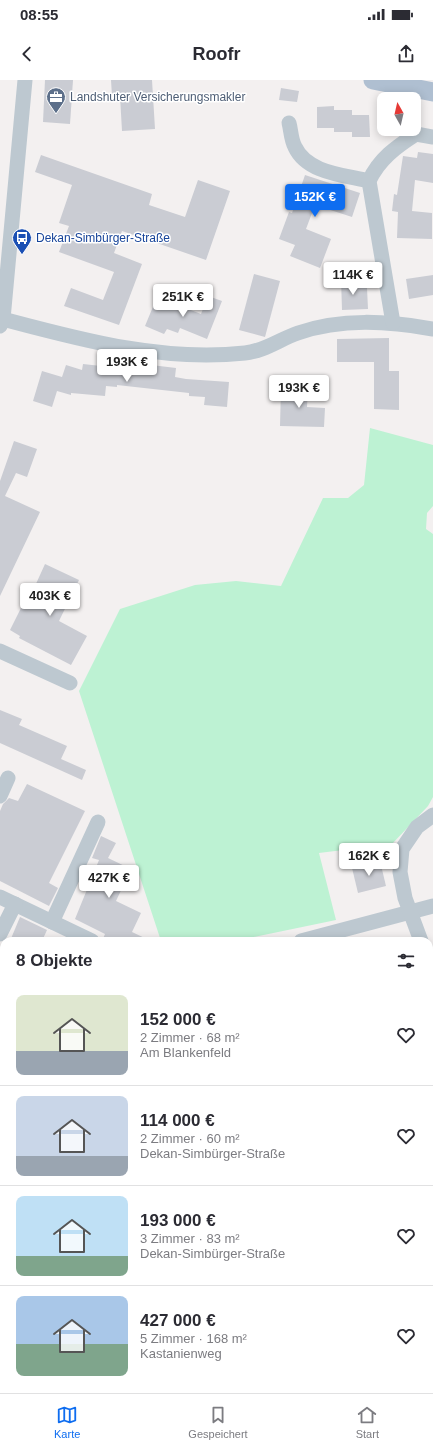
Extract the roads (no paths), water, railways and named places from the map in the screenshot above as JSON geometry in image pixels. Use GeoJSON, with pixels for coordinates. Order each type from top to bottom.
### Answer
{"type":"FeatureCollection","features":[{"type":"Feature","properties":{"kind":"main road"},"geometry":{"type":"LineString","coordinates":[[373,80],[433,92]]}},
{"type":"Feature","properties":{"kind":"street"},"geometry":{"type":"LineString","coordinates":[[25,80],[1,322],[124,349],[176,354],[224,356],[264,349],[298,333],[333,324],[393,323],[433,329]]}},
{"type":"Feature","properties":{"kind":"street"},"geometry":{"type":"LineString","coordinates":[[289,123],[295,147],[306,162],[328,172],[370,181]]}},
{"type":"Feature","properties":{"kind":"street"},"geometry":{"type":"LineString","coordinates":[[393,323],[370,181],[374,169],[387,155],[402,143],[416,134],[433,137]]}},
{"type":"Feature","properties":{"kind":"street"},"geometry":{"type":"LineString","coordinates":[[0,651],[70,683]]}},
{"type":"Feature","properties":{"kind":"street"},"geometry":{"type":"LineString","coordinates":[[0,796],[8,778]]}},
{"type":"Feature","properties":{"kind":"street"},"geometry":{"type":"LineString","coordinates":[[420,937],[405,898],[400,872],[402,849],[417,827],[433,815]]}},
{"type":"Feature","properties":{"kind":"street"},"geometry":{"type":"LineString","coordinates":[[52,922],[98,822]]}},
{"type":"Feature","properties":{"kind":"street"},"geometry":{"type":"LineString","coordinates":[[0,896],[84,937]]}},
{"type":"Feature","properties":{"kind":"street"},"geometry":{"type":"LineString","coordinates":[[0,934],[15,904]]}},
{"type":"Feature","properties":{"kind":"street"},"geometry":{"type":"LineString","coordinates":[[316,937],[433,906]]}},
{"type":"Feature","properties":{"kind":"place","name":"Landshuter Versicherungsmakler"},"geometry":{"type":"Point","coordinates":[56,114]}},
{"type":"Feature","properties":{"kind":"place","name":"Dekan-Simbürger-Straße"},"geometry":{"type":"Point","coordinates":[22,255]}}]}
